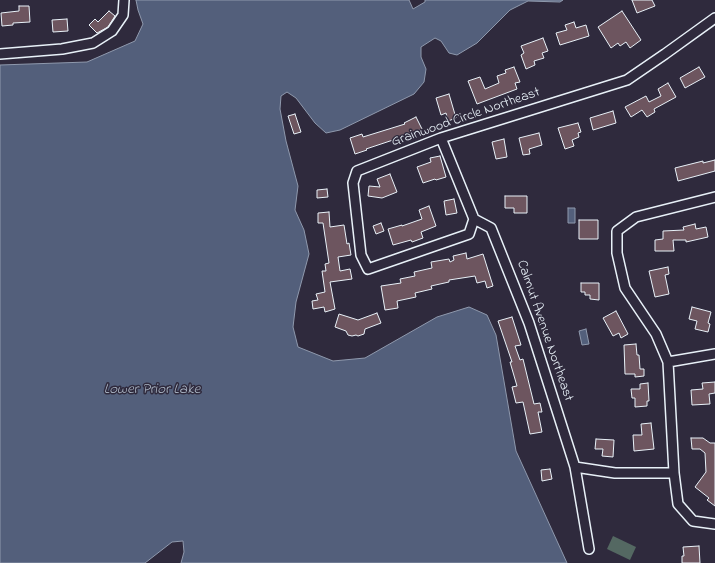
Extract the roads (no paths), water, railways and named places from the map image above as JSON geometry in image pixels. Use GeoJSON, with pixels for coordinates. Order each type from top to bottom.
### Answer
{"type":"FeatureCollection","features":[{"type":"Feature","properties":{"kind":"street"},"geometry":{"type":"LineString","coordinates":[[0,54],[62,49],[93,43],[112,31],[123,15],[124,0]]}},
{"type":"Feature","properties":{"kind":"street","name":"Grainwood Circle Northeast"},"geometry":{"type":"LineString","coordinates":[[474,219],[469,234],[368,269],[361,255],[353,183],[357,171],[441,138],[627,80],[666,54],[715,18]]}},
{"type":"Feature","properties":{"kind":"street"},"geometry":{"type":"LineString","coordinates":[[441,138],[474,219]]}},
{"type":"Feature","properties":{"kind":"street"},"geometry":{"type":"LineString","coordinates":[[715,197],[636,217],[617,231],[617,253],[625,288],[656,334],[668,362],[674,473],[678,504],[693,520],[715,524]]}},
{"type":"Feature","properties":{"kind":"street","name":"Calmut Avenue Northeast"},"geometry":{"type":"LineString","coordinates":[[474,219],[491,228],[529,323],[575,467],[589,549]]}},
{"type":"Feature","properties":{"kind":"street"},"geometry":{"type":"LineString","coordinates":[[668,362],[715,354]]}},
{"type":"Feature","properties":{"kind":"street"},"geometry":{"type":"LineString","coordinates":[[575,467],[615,473],[674,473]]}},
{"type":"Feature","properties":{"kind":"water","name":"Lower Prior Lake"},"geometry":{"type":"Polygon","coordinates":[[[136,0],[409,0],[413,9],[425,2],[425,0],[563,0],[560,2],[528,1],[510,10],[477,43],[457,55],[449,53],[441,41],[435,38],[421,47],[421,57],[426,69],[424,82],[414,94],[340,130],[326,133],[315,123],[296,98],[287,92],[281,96],[280,109],[286,141],[298,186],[295,210],[304,230],[309,254],[296,302],[293,327],[298,347],[333,361],[365,358],[437,317],[469,307],[487,315],[496,335],[516,451],[567,563],[181,563],[184,552],[183,541],[172,542],[145,563],[0,563],[0,65],[87,62],[135,41],[143,24],[136,0]]]}},
{"type":"Feature","properties":{"kind":"water"},"geometry":{"type":"Polygon","coordinates":[[[568,208],[575,208],[575,223],[568,223],[568,208]]]}},
{"type":"Feature","properties":{"kind":"water"},"geometry":{"type":"Polygon","coordinates":[[[586,329],[589,344],[582,345],[579,331],[586,329]]]}}]}
